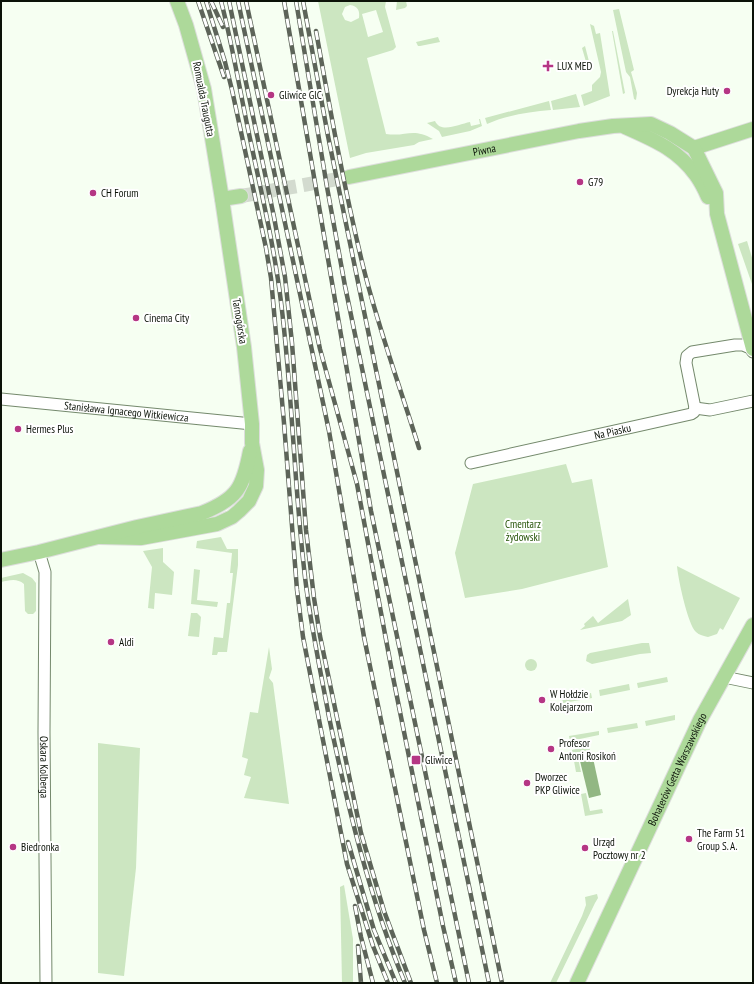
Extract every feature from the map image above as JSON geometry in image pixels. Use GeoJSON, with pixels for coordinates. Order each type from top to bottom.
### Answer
{"type":"FeatureCollection","features":[{"type":"Feature","properties":{"kind":"main road","name":"Romualda Traugutta"},"geometry":{"type":"LineString","coordinates":[[177,1],[186,25],[204,90],[222,199]]}},
{"type":"Feature","properties":{"kind":"main road","name":"Piwna"},"geometry":{"type":"LineString","coordinates":[[349,177],[579,131],[620,125],[651,124],[670,133],[694,148]]}},
{"type":"Feature","properties":{"kind":"main road"},"geometry":{"type":"LineString","coordinates":[[620,125],[663,144],[677,154],[698,177],[717,214],[753,348]]}},
{"type":"Feature","properties":{"kind":"main road"},"geometry":{"type":"LineString","coordinates":[[717,214],[716,193],[694,148],[753,129]]}},
{"type":"Feature","properties":{"kind":"main road"},"geometry":{"type":"LineString","coordinates":[[222,199],[241,196]]}},
{"type":"Feature","properties":{"kind":"main road","name":"Tarnogórska"},"geometry":{"type":"LineString","coordinates":[[1,560],[99,538],[137,527],[202,514],[226,502],[242,483],[247,468],[252,443],[252,424],[244,347],[222,199]]}},
{"type":"Feature","properties":{"kind":"main road"},"geometry":{"type":"LineString","coordinates":[[727,251],[740,278],[753,315]]}},
{"type":"Feature","properties":{"kind":"main road","name":"Bohaterów Getta Warszawskiego"},"geometry":{"type":"LineString","coordinates":[[577,983],[696,728],[753,624]]}},
{"type":"Feature","properties":{"kind":"street"},"geometry":{"type":"LineString","coordinates":[[753,352],[747,346],[735,345],[692,352],[687,356],[686,363],[695,408],[710,410],[753,401]]}},
{"type":"Feature","properties":{"kind":"street","name":"Stanisława Ignacego Witkiewicza"},"geometry":{"type":"LineString","coordinates":[[1,399],[252,424]]}},
{"type":"Feature","properties":{"kind":"street","name":"Na Piasku"},"geometry":{"type":"LineString","coordinates":[[471,463],[691,414],[694,412],[695,408]]}},
{"type":"Feature","properties":{"kind":"street","name":"Oskara Kolberga"},"geometry":{"type":"LineString","coordinates":[[39,552],[45,572],[44,732],[46,983]]}},
{"type":"Feature","properties":{"kind":"street"},"geometry":{"type":"LineString","coordinates":[[724,677],[753,684]]}},
{"type":"Feature","properties":{"kind":"green space"},"geometry":{"type":"Polygon","coordinates":[[[318,1],[386,1],[385,7],[396,47],[393,50],[367,58],[386,134],[393,135],[414,133],[426,135],[433,139],[419,142],[414,145],[366,153],[350,158],[318,1]],[[350,5],[345,7],[342,14],[345,20],[351,22],[359,18],[359,13],[357,8],[350,5]],[[376,10],[362,14],[368,37],[383,32],[376,10]]]}},
{"type":"Feature","properties":{"kind":"green space"},"geometry":{"type":"Polygon","coordinates":[[[397,1],[406,1],[407,6],[396,10],[397,1]]]}},
{"type":"Feature","properties":{"kind":"green space"},"geometry":{"type":"Polygon","coordinates":[[[619,9],[634,70],[631,72],[637,93],[636,100],[634,99],[630,77],[626,72],[613,10],[619,9]]]}},
{"type":"Feature","properties":{"kind":"green space"},"geometry":{"type":"Polygon","coordinates":[[[590,24],[594,26],[596,34],[600,33],[610,96],[584,106],[581,95],[592,91],[592,85],[600,77],[601,72],[590,24]]]}},
{"type":"Feature","properties":{"kind":"green space"},"geometry":{"type":"Polygon","coordinates":[[[612,31],[625,93],[623,94],[612,31]]]}},
{"type":"Feature","properties":{"kind":"green space"},"geometry":{"type":"Polygon","coordinates":[[[438,37],[440,42],[418,46],[416,42],[438,37]]]}},
{"type":"Feature","properties":{"kind":"green space"},"geometry":{"type":"Polygon","coordinates":[[[585,46],[591,69],[589,72],[582,48],[585,46]]]}},
{"type":"Feature","properties":{"kind":"green space"},"geometry":{"type":"Polygon","coordinates":[[[576,94],[580,107],[553,110],[551,101],[576,94]]]}},
{"type":"Feature","properties":{"kind":"green space"},"geometry":{"type":"Polygon","coordinates":[[[549,101],[551,110],[518,114],[487,124],[485,118],[549,101]]]}},
{"type":"Feature","properties":{"kind":"green space"},"geometry":{"type":"Polygon","coordinates":[[[479,119],[482,126],[470,131],[442,137],[439,131],[427,123],[435,121],[441,127],[446,128],[470,122],[471,126],[480,124],[479,119]]]}},
{"type":"Feature","properties":{"kind":"green space"},"geometry":{"type":"Polygon","coordinates":[[[747,241],[753,261],[753,287],[738,244],[747,241]]]}},
{"type":"Feature","properties":{"kind":"green space","name":"Cmentarz żydowski"},"geometry":{"type":"Polygon","coordinates":[[[566,464],[572,483],[592,479],[608,567],[522,589],[465,598],[455,553],[473,484],[566,464]]]}},
{"type":"Feature","properties":{"kind":"green space"},"geometry":{"type":"Polygon","coordinates":[[[221,537],[227,549],[238,549],[238,565],[227,652],[218,652],[217,655],[212,655],[214,637],[223,638],[227,603],[230,603],[233,573],[230,573],[232,553],[196,548],[197,541],[221,537]]]}},
{"type":"Feature","properties":{"kind":"green space"},"geometry":{"type":"Polygon","coordinates":[[[163,548],[163,562],[174,572],[172,595],[155,593],[154,609],[148,608],[152,567],[143,551],[163,548]]]}},
{"type":"Feature","properties":{"kind":"green space"},"geometry":{"type":"Polygon","coordinates":[[[677,566],[740,598],[723,630],[720,628],[717,634],[708,637],[700,635],[693,628],[684,601],[677,566]]]}},
{"type":"Feature","properties":{"kind":"green space"},"geometry":{"type":"Polygon","coordinates":[[[194,569],[200,570],[197,600],[218,602],[217,607],[191,604],[194,569]]]}},
{"type":"Feature","properties":{"kind":"green space"},"geometry":{"type":"Polygon","coordinates":[[[23,573],[32,578],[36,583],[36,611],[33,614],[28,614],[25,611],[24,584],[16,580],[1,582],[1,578],[23,573]]]}},
{"type":"Feature","properties":{"kind":"green space"},"geometry":{"type":"Polygon","coordinates":[[[628,599],[631,615],[622,621],[580,630],[593,616],[598,623],[628,599]]]}},
{"type":"Feature","properties":{"kind":"green space"},"geometry":{"type":"Polygon","coordinates":[[[191,613],[197,613],[201,617],[199,637],[188,636],[191,613]]]}},
{"type":"Feature","properties":{"kind":"green space"},"geometry":{"type":"Polygon","coordinates":[[[649,643],[651,653],[592,664],[586,661],[587,655],[590,653],[649,643]]]}},
{"type":"Feature","properties":{"kind":"green space"},"geometry":{"type":"Polygon","coordinates":[[[269,647],[272,669],[269,678],[273,683],[289,804],[244,798],[251,777],[244,775],[248,759],[242,757],[250,712],[258,713],[269,647]]]}},
{"type":"Feature","properties":{"kind":"green space"},"geometry":{"type":"Polygon","coordinates":[[[529,659],[533,659],[537,665],[533,671],[529,671],[525,667],[525,663],[529,659]]]}},
{"type":"Feature","properties":{"kind":"green space"},"geometry":{"type":"Polygon","coordinates":[[[667,677],[668,682],[638,688],[637,683],[667,677]]]}},
{"type":"Feature","properties":{"kind":"green space"},"geometry":{"type":"Polygon","coordinates":[[[629,684],[630,690],[600,696],[599,690],[629,684]]]}},
{"type":"Feature","properties":{"kind":"green space"},"geometry":{"type":"Polygon","coordinates":[[[591,693],[592,698],[563,703],[562,698],[591,693]]]}},
{"type":"Feature","properties":{"kind":"green space"},"geometry":{"type":"Polygon","coordinates":[[[675,715],[675,720],[646,726],[645,721],[675,715]]]}},
{"type":"Feature","properties":{"kind":"green space"},"geometry":{"type":"Polygon","coordinates":[[[637,723],[638,728],[608,733],[607,728],[637,723]]]}},
{"type":"Feature","properties":{"kind":"green space"},"geometry":{"type":"Polygon","coordinates":[[[599,731],[599,735],[570,741],[569,736],[599,731]]]}},
{"type":"Feature","properties":{"kind":"green space"},"geometry":{"type":"Polygon","coordinates":[[[98,743],[140,748],[136,868],[124,976],[98,973],[98,743]]]}},
{"type":"Feature","properties":{"kind":"green space"},"geometry":{"type":"Polygon","coordinates":[[[589,746],[590,750],[577,753],[581,772],[576,772],[572,750],[589,746]]]}},
{"type":"Feature","properties":{"kind":"green space"},"geometry":{"type":"Polygon","coordinates":[[[586,793],[590,811],[602,809],[603,813],[585,816],[581,794],[586,793]]]}},
{"type":"Feature","properties":{"kind":"green space"},"geometry":{"type":"Polygon","coordinates":[[[344,885],[353,939],[353,983],[342,983],[340,887],[344,885]]]}},
{"type":"Feature","properties":{"kind":"green space"},"geometry":{"type":"Polygon","coordinates":[[[597,894],[598,898],[556,983],[550,983],[582,916],[586,905],[585,897],[597,894]]]}},
{"type":"Feature","properties":{"kind":"shaded area"},"geometry":{"type":"Polygon","coordinates":[[[593,758],[601,795],[589,798],[580,761],[593,758]]]}},
{"type":"Feature","properties":{"kind":"tunnel"},"geometry":{"type":"LineString","coordinates":[[241,196],[349,177]]}},
{"type":"Feature","properties":{"kind":"railway"},"geometry":{"type":"LineString","coordinates":[[198,1],[224,77]]}},
{"type":"Feature","properties":{"kind":"railway"},"geometry":{"type":"LineString","coordinates":[[206,1],[232,90],[271,278],[297,590],[303,637],[347,864],[373,946],[388,983]]}},
{"type":"Feature","properties":{"kind":"railway"},"geometry":{"type":"LineString","coordinates":[[211,1],[223,27]]}},
{"type":"Feature","properties":{"kind":"railway"},"geometry":{"type":"LineString","coordinates":[[221,1],[275,259],[285,335],[304,568],[318,662],[336,751],[361,852],[370,885],[392,951],[405,983]]}},
{"type":"Feature","properties":{"kind":"railway"},"geometry":{"type":"LineString","coordinates":[[229,1],[285,277],[292,343],[306,530],[320,636],[361,833],[384,911],[411,983]]}},
{"type":"Feature","properties":{"kind":"railway"},"geometry":{"type":"LineString","coordinates":[[238,1],[329,431],[364,637],[424,930],[437,983]]}},
{"type":"Feature","properties":{"kind":"railway"},"geometry":{"type":"LineString","coordinates":[[246,1],[320,349],[357,484],[393,677],[443,926],[456,983]]}},
{"type":"Feature","properties":{"kind":"railway"},"geometry":{"type":"LineString","coordinates":[[284,1],[371,511],[469,983]]}},
{"type":"Feature","properties":{"kind":"railway"},"geometry":{"type":"LineString","coordinates":[[296,1],[345,286],[489,983]]}},
{"type":"Feature","properties":{"kind":"railway"},"geometry":{"type":"LineString","coordinates":[[303,1],[328,136],[502,983]]}},
{"type":"Feature","properties":{"kind":"railway"},"geometry":{"type":"LineString","coordinates":[[316,31],[343,178],[363,266],[382,334],[419,448]]}},
{"type":"Feature","properties":{"kind":"railway"},"geometry":{"type":"LineString","coordinates":[[348,842],[374,930],[396,983]]}},
{"type":"Feature","properties":{"kind":"railway"},"geometry":{"type":"LineString","coordinates":[[355,906],[361,937],[373,983]]}},
{"type":"Feature","properties":{"kind":"railway"},"geometry":{"type":"LineString","coordinates":[[358,946],[361,983]]}},
{"type":"Feature","properties":{"kind":"place","name":"LUX MED"},"geometry":{"type":"Point","coordinates":[548,66]}},
{"type":"Feature","properties":{"kind":"place","name":"Dyrekcja Huty"},"geometry":{"type":"Point","coordinates":[727,91]}},
{"type":"Feature","properties":{"kind":"place","name":"Gliwice GlC"},"geometry":{"type":"Point","coordinates":[271,95]}},
{"type":"Feature","properties":{"kind":"place","name":"G79"},"geometry":{"type":"Point","coordinates":[580,182]}},
{"type":"Feature","properties":{"kind":"place","name":"CH Forum"},"geometry":{"type":"Point","coordinates":[93,193]}},
{"type":"Feature","properties":{"kind":"place","name":"Cinema City"},"geometry":{"type":"Point","coordinates":[136,318]}},
{"type":"Feature","properties":{"kind":"place","name":"Hermes Plus"},"geometry":{"type":"Point","coordinates":[18,429]}},
{"type":"Feature","properties":{"kind":"place","name":"Aldi"},"geometry":{"type":"Point","coordinates":[111,642]}},
{"type":"Feature","properties":{"kind":"place","name":"W Hołdzie Kolejarzom"},"geometry":{"type":"Point","coordinates":[542,700]}},
{"type":"Feature","properties":{"kind":"place","name":"Profesor Antoni Rosikoń"},"geometry":{"type":"Point","coordinates":[551,749]}},
{"type":"Feature","properties":{"kind":"place","name":"Gliwice"},"geometry":{"type":"Point","coordinates":[416,760]}},
{"type":"Feature","properties":{"kind":"place","name":"Dworzec PKP Gliwice"},"geometry":{"type":"Point","coordinates":[527,783]}},
{"type":"Feature","properties":{"kind":"place","name":"The Farm 51 Group S. A."},"geometry":{"type":"Point","coordinates":[689,839]}},
{"type":"Feature","properties":{"kind":"place","name":"Biedronka"},"geometry":{"type":"Point","coordinates":[13,847]}},
{"type":"Feature","properties":{"kind":"place","name":"Urząd Pocztowy nr 2"},"geometry":{"type":"Point","coordinates":[585,848]}}]}
